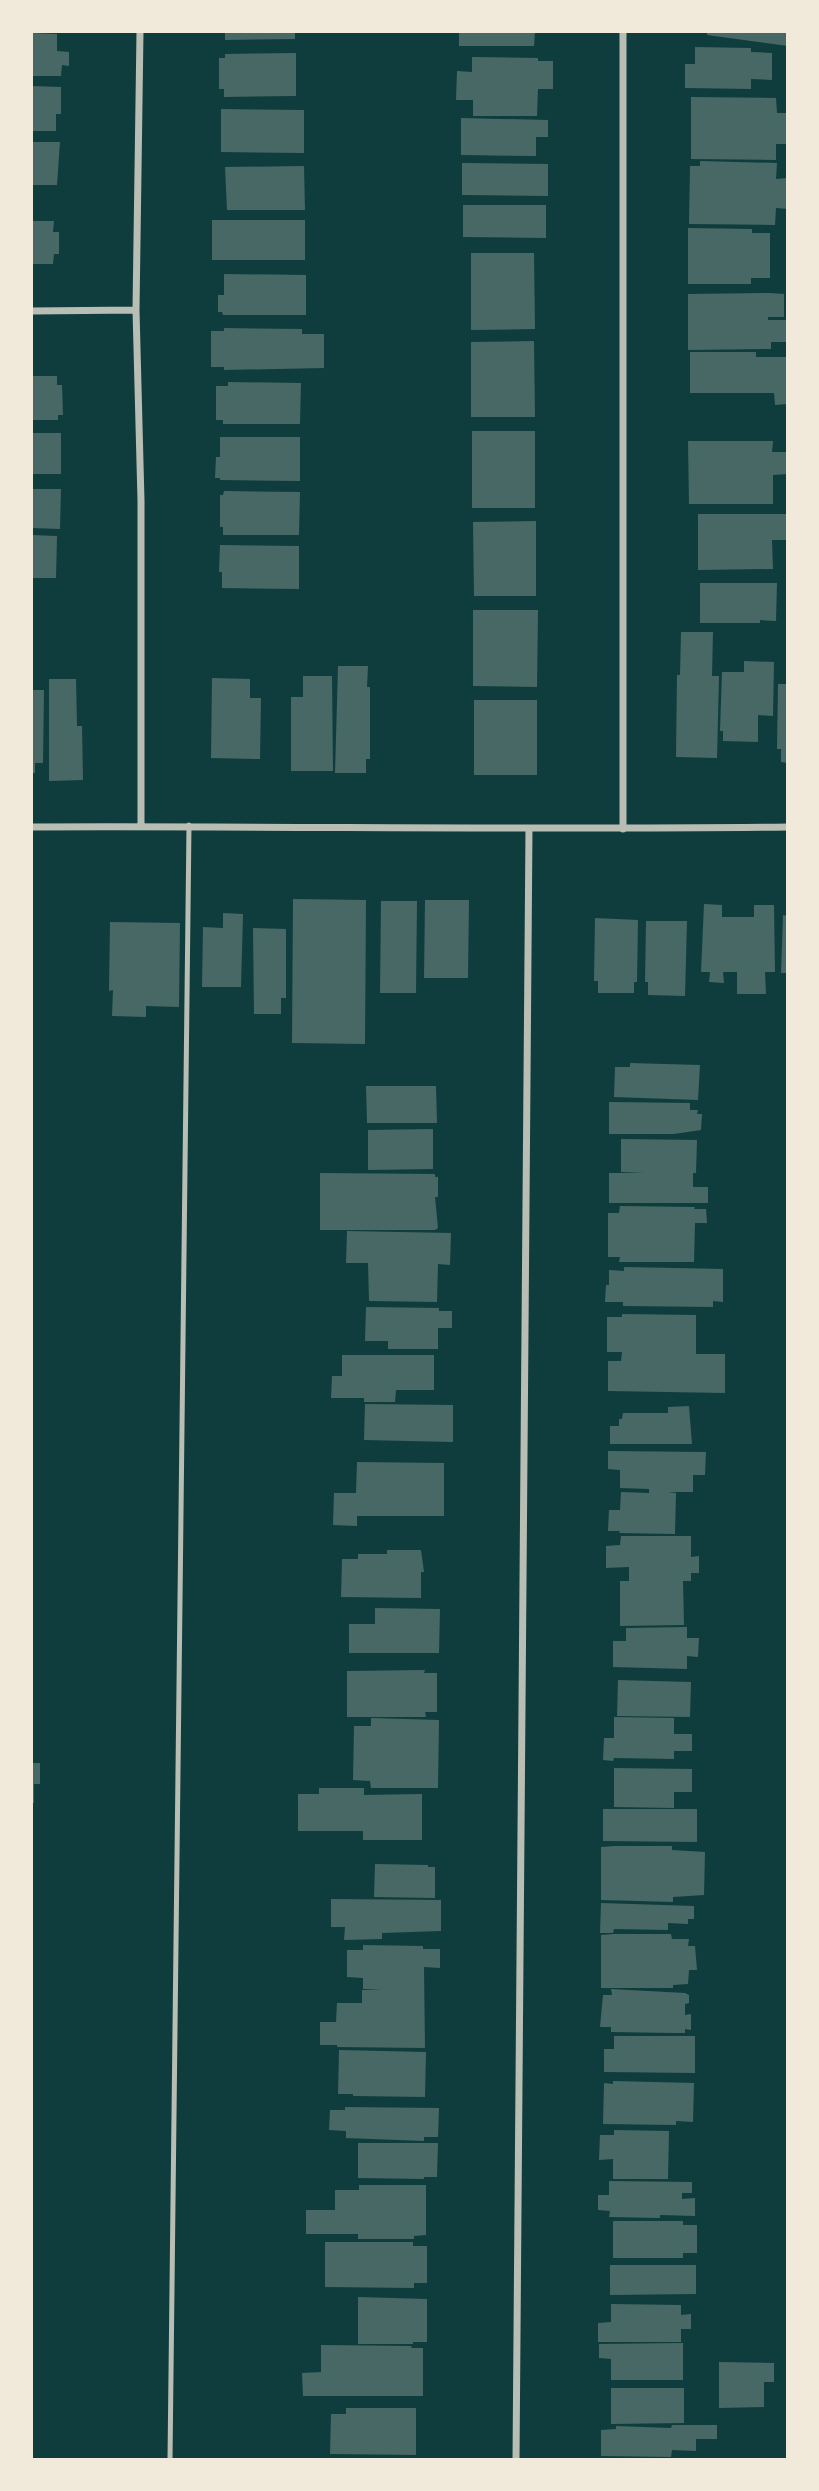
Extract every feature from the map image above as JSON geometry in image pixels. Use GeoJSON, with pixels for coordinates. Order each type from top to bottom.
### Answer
{"type":"FeatureCollection","features":[{"type":"Feature","properties":{"kind":"street"},"geometry":{"type":"LineString","coordinates":[[141,32],[136,310],[142,501],[141,827]]}},
{"type":"Feature","properties":{"kind":"street"},"geometry":{"type":"LineString","coordinates":[[623,32],[623,829]]}},
{"type":"Feature","properties":{"kind":"street"},"geometry":{"type":"LineString","coordinates":[[32,311],[136,310]]}},
{"type":"Feature","properties":{"kind":"street"},"geometry":{"type":"LineString","coordinates":[[32,827],[788,827]]}},
{"type":"Feature","properties":{"kind":"street"},"geometry":{"type":"LineString","coordinates":[[516,2459],[529,828]]}},
{"type":"Feature","properties":{"kind":"lane"},"geometry":{"type":"LineString","coordinates":[[170,2459],[189,825]]}},
{"type":"Feature","properties":{"kind":"building"},"geometry":{"type":"Polygon","coordinates":[[[225,32],[295,32],[295,39],[225,40],[225,32]]]}},
{"type":"Feature","properties":{"kind":"building"},"geometry":{"type":"Polygon","coordinates":[[[459,32],[535,32],[534,46],[459,46],[459,32]]]}},
{"type":"Feature","properties":{"kind":"building"},"geometry":{"type":"Polygon","coordinates":[[[707,32],[788,32],[788,46],[707,35],[707,32]]]}},
{"type":"Feature","properties":{"kind":"building"},"geometry":{"type":"Polygon","coordinates":[[[32,33],[57,34],[57,51],[69,52],[69,66],[62,65],[61,76],[32,76],[32,33]]]}},
{"type":"Feature","properties":{"kind":"building"},"geometry":{"type":"Polygon","coordinates":[[[695,47],[751,48],[751,52],[772,53],[772,80],[751,79],[751,89],[685,88],[685,64],[695,64],[695,47]]]}},
{"type":"Feature","properties":{"kind":"building"},"geometry":{"type":"Polygon","coordinates":[[[296,53],[296,96],[224,97],[224,89],[219,89],[219,58],[225,58],[225,54],[296,53]]]}},
{"type":"Feature","properties":{"kind":"building"},"geometry":{"type":"Polygon","coordinates":[[[472,57],[538,58],[538,61],[553,61],[553,89],[538,89],[537,116],[473,116],[473,100],[456,100],[457,71],[472,72],[472,57]]]}},
{"type":"Feature","properties":{"kind":"building"},"geometry":{"type":"Polygon","coordinates":[[[32,86],[61,87],[61,114],[56,114],[56,131],[32,131],[32,86]]]}},
{"type":"Feature","properties":{"kind":"building"},"geometry":{"type":"Polygon","coordinates":[[[691,97],[776,98],[777,113],[788,113],[787,144],[776,144],[776,160],[691,159],[691,97]]]}},
{"type":"Feature","properties":{"kind":"building"},"geometry":{"type":"Polygon","coordinates":[[[221,109],[304,110],[304,153],[221,152],[221,109]]]}},
{"type":"Feature","properties":{"kind":"building"},"geometry":{"type":"Polygon","coordinates":[[[461,118],[548,120],[548,137],[536,137],[536,156],[461,155],[461,118]]]}},
{"type":"Feature","properties":{"kind":"building"},"geometry":{"type":"Polygon","coordinates":[[[32,142],[60,142],[57,185],[32,185],[32,142]]]}},
{"type":"Feature","properties":{"kind":"building"},"geometry":{"type":"Polygon","coordinates":[[[700,161],[777,163],[776,179],[788,178],[788,209],[776,208],[775,225],[689,224],[690,166],[700,166],[700,161]]]}},
{"type":"Feature","properties":{"kind":"building"},"geometry":{"type":"Polygon","coordinates":[[[462,163],[548,164],[548,196],[462,195],[462,163]]]}},
{"type":"Feature","properties":{"kind":"building"},"geometry":{"type":"Polygon","coordinates":[[[304,166],[305,210],[227,210],[225,167],[304,166]]]}},
{"type":"Feature","properties":{"kind":"building"},"geometry":{"type":"Polygon","coordinates":[[[463,205],[546,205],[546,238],[463,237],[463,205]]]}},
{"type":"Feature","properties":{"kind":"building"},"geometry":{"type":"Polygon","coordinates":[[[212,220],[305,220],[305,260],[212,260],[212,220]]]}},
{"type":"Feature","properties":{"kind":"building"},"geometry":{"type":"Polygon","coordinates":[[[32,221],[54,221],[53,232],[59,232],[59,254],[54,254],[53,264],[32,264],[32,221]]]}},
{"type":"Feature","properties":{"kind":"building"},"geometry":{"type":"Polygon","coordinates":[[[688,228],[752,229],[752,233],[770,233],[770,278],[751,278],[751,284],[688,284],[688,228]]]}},
{"type":"Feature","properties":{"kind":"building"},"geometry":{"type":"Polygon","coordinates":[[[471,253],[534,253],[535,329],[471,330],[471,253]]]}},
{"type":"Feature","properties":{"kind":"building"},"geometry":{"type":"Polygon","coordinates":[[[224,274],[306,275],[306,315],[223,315],[218,312],[218,295],[224,295],[224,274]]]}},
{"type":"Feature","properties":{"kind":"building"},"geometry":{"type":"Polygon","coordinates":[[[688,294],[784,294],[784,317],[768,317],[768,320],[787,320],[787,342],[771,342],[771,349],[688,350],[688,294]]]}},
{"type":"Feature","properties":{"kind":"building"},"geometry":{"type":"Polygon","coordinates":[[[224,328],[302,329],[302,334],[324,334],[324,368],[224,370],[224,367],[211,367],[211,331],[224,331],[224,328]]]}},
{"type":"Feature","properties":{"kind":"building"},"geometry":{"type":"Polygon","coordinates":[[[534,341],[535,417],[471,417],[471,342],[534,341]]]}},
{"type":"Feature","properties":{"kind":"building"},"geometry":{"type":"Polygon","coordinates":[[[690,352],[756,352],[756,357],[788,357],[788,404],[775,405],[774,393],[690,393],[690,352]]]}},
{"type":"Feature","properties":{"kind":"building"},"geometry":{"type":"Polygon","coordinates":[[[32,376],[57,376],[57,385],[62,385],[63,415],[58,415],[58,420],[32,420],[32,376]]]}},
{"type":"Feature","properties":{"kind":"building"},"geometry":{"type":"Polygon","coordinates":[[[228,382],[301,383],[300,424],[223,424],[223,420],[216,420],[216,386],[228,386],[228,382]]]}},
{"type":"Feature","properties":{"kind":"building"},"geometry":{"type":"Polygon","coordinates":[[[472,431],[535,431],[535,508],[472,508],[472,431]]]}},
{"type":"Feature","properties":{"kind":"building"},"geometry":{"type":"Polygon","coordinates":[[[32,433],[61,433],[61,474],[32,474],[32,433]]]}},
{"type":"Feature","properties":{"kind":"building"},"geometry":{"type":"Polygon","coordinates":[[[220,437],[300,437],[300,481],[215,478],[216,457],[220,457],[220,437]]]}},
{"type":"Feature","properties":{"kind":"building"},"geometry":{"type":"Polygon","coordinates":[[[688,441],[773,441],[772,452],[788,452],[788,474],[773,475],[773,504],[689,504],[688,441]]]}},
{"type":"Feature","properties":{"kind":"building"},"geometry":{"type":"Polygon","coordinates":[[[32,489],[61,489],[60,529],[32,528],[32,489]]]}},
{"type":"Feature","properties":{"kind":"building"},"geometry":{"type":"Polygon","coordinates":[[[224,491],[300,492],[299,535],[223,535],[223,527],[220,527],[220,495],[223,495],[224,491]]]}},
{"type":"Feature","properties":{"kind":"building"},"geometry":{"type":"Polygon","coordinates":[[[698,514],[788,514],[788,540],[772,540],[773,569],[698,570],[698,514]]]}},
{"type":"Feature","properties":{"kind":"building"},"geometry":{"type":"Polygon","coordinates":[[[536,521],[536,596],[474,596],[473,522],[536,521]]]}},
{"type":"Feature","properties":{"kind":"building"},"geometry":{"type":"Polygon","coordinates":[[[32,535],[57,536],[56,578],[32,578],[32,535]]]}},
{"type":"Feature","properties":{"kind":"building"},"geometry":{"type":"Polygon","coordinates":[[[220,545],[299,546],[299,589],[222,588],[222,572],[219,572],[220,545]]]}},
{"type":"Feature","properties":{"kind":"building"},"geometry":{"type":"Polygon","coordinates":[[[700,583],[777,583],[776,621],[700,623],[700,583]]]}},
{"type":"Feature","properties":{"kind":"building"},"geometry":{"type":"Polygon","coordinates":[[[473,610],[538,610],[537,687],[473,686],[473,610]]]}},
{"type":"Feature","properties":{"kind":"building"},"geometry":{"type":"Polygon","coordinates":[[[681,632],[713,632],[712,676],[719,676],[717,758],[676,757],[677,675],[680,675],[681,632]]]}},
{"type":"Feature","properties":{"kind":"building"},"geometry":{"type":"Polygon","coordinates":[[[744,661],[774,662],[773,716],[758,715],[758,742],[723,741],[723,731],[720,731],[722,672],[744,672],[744,661]]]}},
{"type":"Feature","properties":{"kind":"building"},"geometry":{"type":"Polygon","coordinates":[[[338,666],[368,666],[370,759],[366,759],[366,773],[335,773],[338,666]]]}},
{"type":"Feature","properties":{"kind":"building"},"geometry":{"type":"Polygon","coordinates":[[[303,676],[332,676],[333,771],[291,771],[291,697],[303,697],[303,676]]]}},
{"type":"Feature","properties":{"kind":"building"},"geometry":{"type":"Polygon","coordinates":[[[212,678],[250,679],[250,698],[261,698],[260,759],[211,758],[212,678]]]}},
{"type":"Feature","properties":{"kind":"building"},"geometry":{"type":"Polygon","coordinates":[[[49,679],[76,679],[77,726],[82,726],[83,780],[49,781],[49,679]]]}},
{"type":"Feature","properties":{"kind":"building"},"geometry":{"type":"Polygon","coordinates":[[[778,684],[788,684],[788,763],[781,762],[781,749],[777,749],[778,684]]]}},
{"type":"Feature","properties":{"kind":"building"},"geometry":{"type":"Polygon","coordinates":[[[32,690],[44,690],[43,763],[35,763],[35,773],[32,773],[32,690]]]}},
{"type":"Feature","properties":{"kind":"building"},"geometry":{"type":"Polygon","coordinates":[[[474,700],[537,700],[537,775],[474,775],[474,700]]]}},
{"type":"Feature","properties":{"kind":"building"},"geometry":{"type":"Polygon","coordinates":[[[293,899],[366,900],[365,1044],[292,1043],[293,899]]]}},
{"type":"Feature","properties":{"kind":"building"},"geometry":{"type":"Polygon","coordinates":[[[425,900],[469,900],[468,978],[424,978],[425,900]]]}},
{"type":"Feature","properties":{"kind":"building"},"geometry":{"type":"Polygon","coordinates":[[[381,901],[417,901],[416,993],[380,993],[381,901]]]}},
{"type":"Feature","properties":{"kind":"building"},"geometry":{"type":"Polygon","coordinates":[[[704,904],[722,905],[722,917],[754,917],[754,905],[774,905],[775,972],[765,972],[766,994],[737,994],[737,972],[723,972],[724,983],[709,982],[710,972],[701,972],[704,904]]]}},
{"type":"Feature","properties":{"kind":"building"},"geometry":{"type":"Polygon","coordinates":[[[223,913],[243,914],[241,987],[202,987],[203,927],[223,928],[223,913]]]}},
{"type":"Feature","properties":{"kind":"building"},"geometry":{"type":"Polygon","coordinates":[[[783,915],[788,916],[788,973],[781,973],[783,915]]]}},
{"type":"Feature","properties":{"kind":"building"},"geometry":{"type":"Polygon","coordinates":[[[595,918],[638,920],[637,982],[634,982],[634,993],[598,993],[598,981],[594,981],[595,918]]]}},
{"type":"Feature","properties":{"kind":"building"},"geometry":{"type":"Polygon","coordinates":[[[646,921],[687,921],[685,996],[648,995],[648,982],[645,982],[646,921]]]}},
{"type":"Feature","properties":{"kind":"building"},"geometry":{"type":"Polygon","coordinates":[[[110,922],[180,923],[179,1007],[146,1006],[146,1017],[112,1016],[113,990],[109,991],[110,922]]]}},
{"type":"Feature","properties":{"kind":"building"},"geometry":{"type":"Polygon","coordinates":[[[253,928],[286,929],[286,998],[281,998],[281,1014],[254,1014],[253,928]]]}},
{"type":"Feature","properties":{"kind":"building"},"geometry":{"type":"Polygon","coordinates":[[[630,1063],[700,1065],[698,1100],[614,1097],[615,1067],[630,1067],[630,1063]]]}},
{"type":"Feature","properties":{"kind":"building"},"geometry":{"type":"Polygon","coordinates":[[[366,1086],[436,1086],[437,1123],[367,1123],[366,1086]]]}},
{"type":"Feature","properties":{"kind":"building"},"geometry":{"type":"Polygon","coordinates":[[[609,1102],[690,1103],[690,1110],[698,1110],[697,1114],[702,1114],[701,1130],[674,1134],[609,1134],[609,1102]]]}},
{"type":"Feature","properties":{"kind":"building"},"geometry":{"type":"Polygon","coordinates":[[[433,1129],[433,1169],[368,1170],[368,1130],[433,1129]]]}},
{"type":"Feature","properties":{"kind":"building"},"geometry":{"type":"Polygon","coordinates":[[[621,1139],[697,1140],[693,1187],[708,1187],[708,1203],[609,1203],[609,1173],[645,1173],[621,1172],[621,1139]]]}},
{"type":"Feature","properties":{"kind":"building"},"geometry":{"type":"Polygon","coordinates":[[[320,1173],[435,1174],[435,1177],[438,1177],[438,1197],[435,1197],[438,1228],[320,1230],[320,1173]]]}},
{"type":"Feature","properties":{"kind":"building"},"geometry":{"type":"Polygon","coordinates":[[[620,1206],[706,1209],[707,1223],[695,1223],[694,1262],[619,1262],[620,1257],[608,1257],[608,1213],[619,1213],[620,1206]]]}},
{"type":"Feature","properties":{"kind":"building"},"geometry":{"type":"Polygon","coordinates":[[[347,1231],[451,1233],[450,1265],[438,1264],[437,1302],[369,1301],[368,1263],[346,1263],[347,1231]]]}},
{"type":"Feature","properties":{"kind":"building"},"geometry":{"type":"Polygon","coordinates":[[[624,1267],[723,1269],[723,1302],[713,1301],[713,1307],[623,1306],[623,1302],[605,1302],[609,1270],[624,1271],[624,1267]]]}},
{"type":"Feature","properties":{"kind":"building"},"geometry":{"type":"Polygon","coordinates":[[[366,1307],[439,1308],[439,1311],[452,1311],[452,1328],[438,1328],[438,1349],[388,1349],[388,1341],[365,1341],[366,1307]]]}},
{"type":"Feature","properties":{"kind":"building"},"geometry":{"type":"Polygon","coordinates":[[[622,1314],[696,1315],[696,1354],[725,1354],[725,1393],[608,1391],[608,1361],[621,1361],[622,1352],[607,1352],[607,1317],[622,1317],[622,1314]]]}},
{"type":"Feature","properties":{"kind":"building"},"geometry":{"type":"Polygon","coordinates":[[[342,1355],[434,1355],[434,1390],[396,1390],[395,1402],[331,1398],[332,1376],[342,1376],[342,1355]]]}},
{"type":"Feature","properties":{"kind":"building"},"geometry":{"type":"Polygon","coordinates":[[[365,1404],[453,1405],[453,1442],[364,1440],[365,1404]]]}},
{"type":"Feature","properties":{"kind":"building"},"geometry":{"type":"Polygon","coordinates":[[[689,1406],[692,1444],[610,1444],[610,1426],[619,1426],[623,1413],[668,1413],[668,1407],[689,1406]]]}},
{"type":"Feature","properties":{"kind":"building"},"geometry":{"type":"Polygon","coordinates":[[[608,1451],[706,1452],[705,1475],[693,1475],[693,1492],[668,1492],[676,1493],[675,1534],[608,1531],[609,1510],[620,1510],[621,1492],[649,1493],[649,1489],[620,1488],[620,1470],[608,1469],[608,1451]]]}},
{"type":"Feature","properties":{"kind":"building"},"geometry":{"type":"Polygon","coordinates":[[[357,1462],[444,1463],[444,1516],[357,1516],[357,1526],[333,1525],[334,1493],[356,1493],[357,1462]]]}},
{"type":"Feature","properties":{"kind":"building"},"geometry":{"type":"Polygon","coordinates":[[[621,1536],[691,1536],[691,1557],[699,1556],[699,1573],[691,1573],[691,1581],[683,1581],[684,1625],[620,1626],[620,1581],[629,1581],[629,1567],[606,1568],[606,1546],[620,1545],[621,1536]]]}},
{"type":"Feature","properties":{"kind":"building"},"geometry":{"type":"Polygon","coordinates":[[[387,1550],[421,1550],[424,1572],[421,1572],[421,1598],[341,1597],[342,1559],[358,1559],[358,1554],[387,1554],[387,1550]]]}},
{"type":"Feature","properties":{"kind":"building"},"geometry":{"type":"Polygon","coordinates":[[[375,1608],[440,1609],[439,1653],[349,1653],[349,1624],[375,1624],[375,1608]]]}},
{"type":"Feature","properties":{"kind":"building"},"geometry":{"type":"Polygon","coordinates":[[[687,1627],[687,1638],[699,1638],[698,1657],[687,1656],[687,1669],[613,1667],[613,1641],[626,1641],[626,1628],[687,1627]]]}},
{"type":"Feature","properties":{"kind":"building"},"geometry":{"type":"Polygon","coordinates":[[[425,1670],[424,1673],[437,1673],[437,1712],[425,1712],[426,1717],[347,1717],[347,1671],[425,1670]]]}},
{"type":"Feature","properties":{"kind":"building"},"geometry":{"type":"Polygon","coordinates":[[[618,1680],[691,1682],[690,1717],[617,1716],[618,1680]]]}},
{"type":"Feature","properties":{"kind":"building"},"geometry":{"type":"Polygon","coordinates":[[[614,1717],[674,1718],[674,1734],[692,1734],[692,1751],[674,1751],[674,1759],[603,1760],[604,1738],[614,1738],[614,1717]]]}},
{"type":"Feature","properties":{"kind":"building"},"geometry":{"type":"Polygon","coordinates":[[[371,1718],[439,1720],[438,1788],[371,1788],[370,1781],[353,1780],[354,1726],[371,1726],[371,1718]]]}},
{"type":"Feature","properties":{"kind":"building"},"geometry":{"type":"Polygon","coordinates":[[[32,1763],[40,1763],[40,1784],[34,1784],[34,1803],[32,1803],[32,1763]]]}},
{"type":"Feature","properties":{"kind":"building"},"geometry":{"type":"Polygon","coordinates":[[[614,1768],[692,1769],[692,1792],[674,1792],[674,1808],[614,1807],[614,1768]]]}},
{"type":"Feature","properties":{"kind":"building"},"geometry":{"type":"Polygon","coordinates":[[[319,1788],[364,1788],[364,1795],[422,1794],[422,1840],[363,1840],[363,1831],[298,1831],[298,1794],[319,1794],[319,1788]]]}},
{"type":"Feature","properties":{"kind":"building"},"geometry":{"type":"Polygon","coordinates":[[[603,1809],[697,1809],[697,1842],[603,1841],[603,1809]]]}},
{"type":"Feature","properties":{"kind":"building"},"geometry":{"type":"Polygon","coordinates":[[[672,1846],[672,1850],[705,1852],[704,1895],[673,1897],[673,1902],[601,1900],[601,1847],[672,1846]]]}},
{"type":"Feature","properties":{"kind":"building"},"geometry":{"type":"Polygon","coordinates":[[[375,1864],[435,1867],[435,1898],[374,1897],[375,1864]]]}},
{"type":"Feature","properties":{"kind":"building"},"geometry":{"type":"Polygon","coordinates":[[[331,1899],[441,1900],[441,1931],[382,1933],[382,1939],[344,1940],[345,1927],[331,1927],[331,1899]]]}},
{"type":"Feature","properties":{"kind":"building"},"geometry":{"type":"Polygon","coordinates":[[[601,1903],[694,1906],[694,1919],[688,1919],[688,1924],[668,1923],[668,1930],[614,1929],[613,1933],[600,1933],[601,1903]]]}},
{"type":"Feature","properties":{"kind":"building"},"geometry":{"type":"Polygon","coordinates":[[[671,1934],[672,1939],[689,1939],[688,1946],[695,1946],[697,1970],[689,1970],[688,1984],[673,1985],[673,1988],[601,1988],[601,1935],[671,1934]]]}},
{"type":"Feature","properties":{"kind":"building"},"geometry":{"type":"Polygon","coordinates":[[[363,1945],[423,1946],[423,1949],[440,1949],[440,1968],[424,1967],[425,2048],[320,2045],[320,2022],[336,2022],[337,2003],[362,2003],[362,1990],[382,1990],[363,1989],[363,1978],[347,1977],[347,1950],[363,1950],[363,1945]]]}},
{"type":"Feature","properties":{"kind":"building"},"geometry":{"type":"Polygon","coordinates":[[[611,1989],[689,1995],[689,2003],[685,2004],[685,2015],[691,2014],[691,2030],[685,2029],[685,2033],[611,2032],[611,2027],[600,2027],[603,1995],[612,1995],[611,1989]]]}},
{"type":"Feature","properties":{"kind":"building"},"geometry":{"type":"Polygon","coordinates":[[[614,2036],[695,2036],[695,2073],[604,2072],[604,2049],[614,2049],[614,2036]]]}},
{"type":"Feature","properties":{"kind":"building"},"geometry":{"type":"Polygon","coordinates":[[[339,2050],[426,2052],[425,2097],[338,2094],[339,2050]]]}},
{"type":"Feature","properties":{"kind":"building"},"geometry":{"type":"Polygon","coordinates":[[[613,2081],[694,2083],[693,2122],[676,2121],[676,2125],[603,2124],[604,2083],[613,2084],[613,2081]]]}},
{"type":"Feature","properties":{"kind":"building"},"geometry":{"type":"Polygon","coordinates":[[[345,2107],[439,2108],[438,2137],[424,2137],[424,2141],[346,2138],[346,2131],[329,2130],[330,2110],[345,2110],[345,2107]]]}},
{"type":"Feature","properties":{"kind":"building"},"geometry":{"type":"Polygon","coordinates":[[[614,2130],[669,2131],[668,2179],[613,2179],[613,2159],[599,2160],[600,2135],[614,2135],[614,2130]]]}},
{"type":"Feature","properties":{"kind":"building"},"geometry":{"type":"Polygon","coordinates":[[[358,2143],[438,2143],[437,2177],[358,2178],[358,2143]]]}},
{"type":"Feature","properties":{"kind":"building"},"geometry":{"type":"Polygon","coordinates":[[[609,2181],[692,2182],[692,2193],[682,2193],[682,2199],[695,2198],[695,2216],[609,2217],[610,2211],[598,2210],[598,2195],[609,2195],[609,2181]]]}},
{"type":"Feature","properties":{"kind":"building"},"geometry":{"type":"Polygon","coordinates":[[[359,2185],[426,2185],[426,2235],[414,2236],[414,2239],[358,2239],[358,2234],[306,2234],[306,2210],[335,2210],[335,2190],[359,2190],[359,2185]]]}},
{"type":"Feature","properties":{"kind":"building"},"geometry":{"type":"Polygon","coordinates":[[[613,2221],[683,2221],[683,2225],[697,2225],[697,2253],[683,2253],[683,2258],[613,2258],[613,2221]]]}},
{"type":"Feature","properties":{"kind":"building"},"geometry":{"type":"Polygon","coordinates":[[[325,2242],[413,2242],[413,2246],[427,2246],[427,2283],[414,2283],[414,2288],[325,2287],[325,2242]]]}},
{"type":"Feature","properties":{"kind":"building"},"geometry":{"type":"Polygon","coordinates":[[[610,2265],[696,2265],[696,2294],[610,2295],[610,2265]]]}},
{"type":"Feature","properties":{"kind":"building"},"geometry":{"type":"Polygon","coordinates":[[[358,2297],[427,2299],[427,2342],[358,2344],[358,2297]]]}},
{"type":"Feature","properties":{"kind":"building"},"geometry":{"type":"Polygon","coordinates":[[[611,2304],[681,2305],[681,2315],[691,2314],[691,2329],[681,2329],[681,2342],[598,2342],[598,2323],[611,2322],[611,2304]]]}},
{"type":"Feature","properties":{"kind":"building"},"geometry":{"type":"Polygon","coordinates":[[[683,2343],[683,2380],[611,2380],[611,2359],[599,2358],[599,2344],[683,2343]]]}},
{"type":"Feature","properties":{"kind":"building"},"geometry":{"type":"Polygon","coordinates":[[[321,2345],[423,2348],[423,2396],[303,2396],[302,2373],[321,2372],[321,2345]]]}},
{"type":"Feature","properties":{"kind":"building"},"geometry":{"type":"Polygon","coordinates":[[[719,2362],[774,2363],[774,2382],[764,2382],[764,2407],[719,2408],[719,2362]]]}},
{"type":"Feature","properties":{"kind":"building"},"geometry":{"type":"Polygon","coordinates":[[[611,2388],[684,2388],[684,2423],[611,2424],[611,2388]]]}},
{"type":"Feature","properties":{"kind":"building"},"geometry":{"type":"Polygon","coordinates":[[[346,2408],[416,2408],[416,2455],[330,2454],[331,2414],[346,2414],[346,2408]]]}},
{"type":"Feature","properties":{"kind":"building"},"geometry":{"type":"Polygon","coordinates":[[[672,2425],[717,2425],[717,2439],[696,2439],[696,2451],[672,2450],[671,2457],[601,2456],[601,2430],[616,2429],[616,2426],[671,2428],[672,2425]]]}}]}
